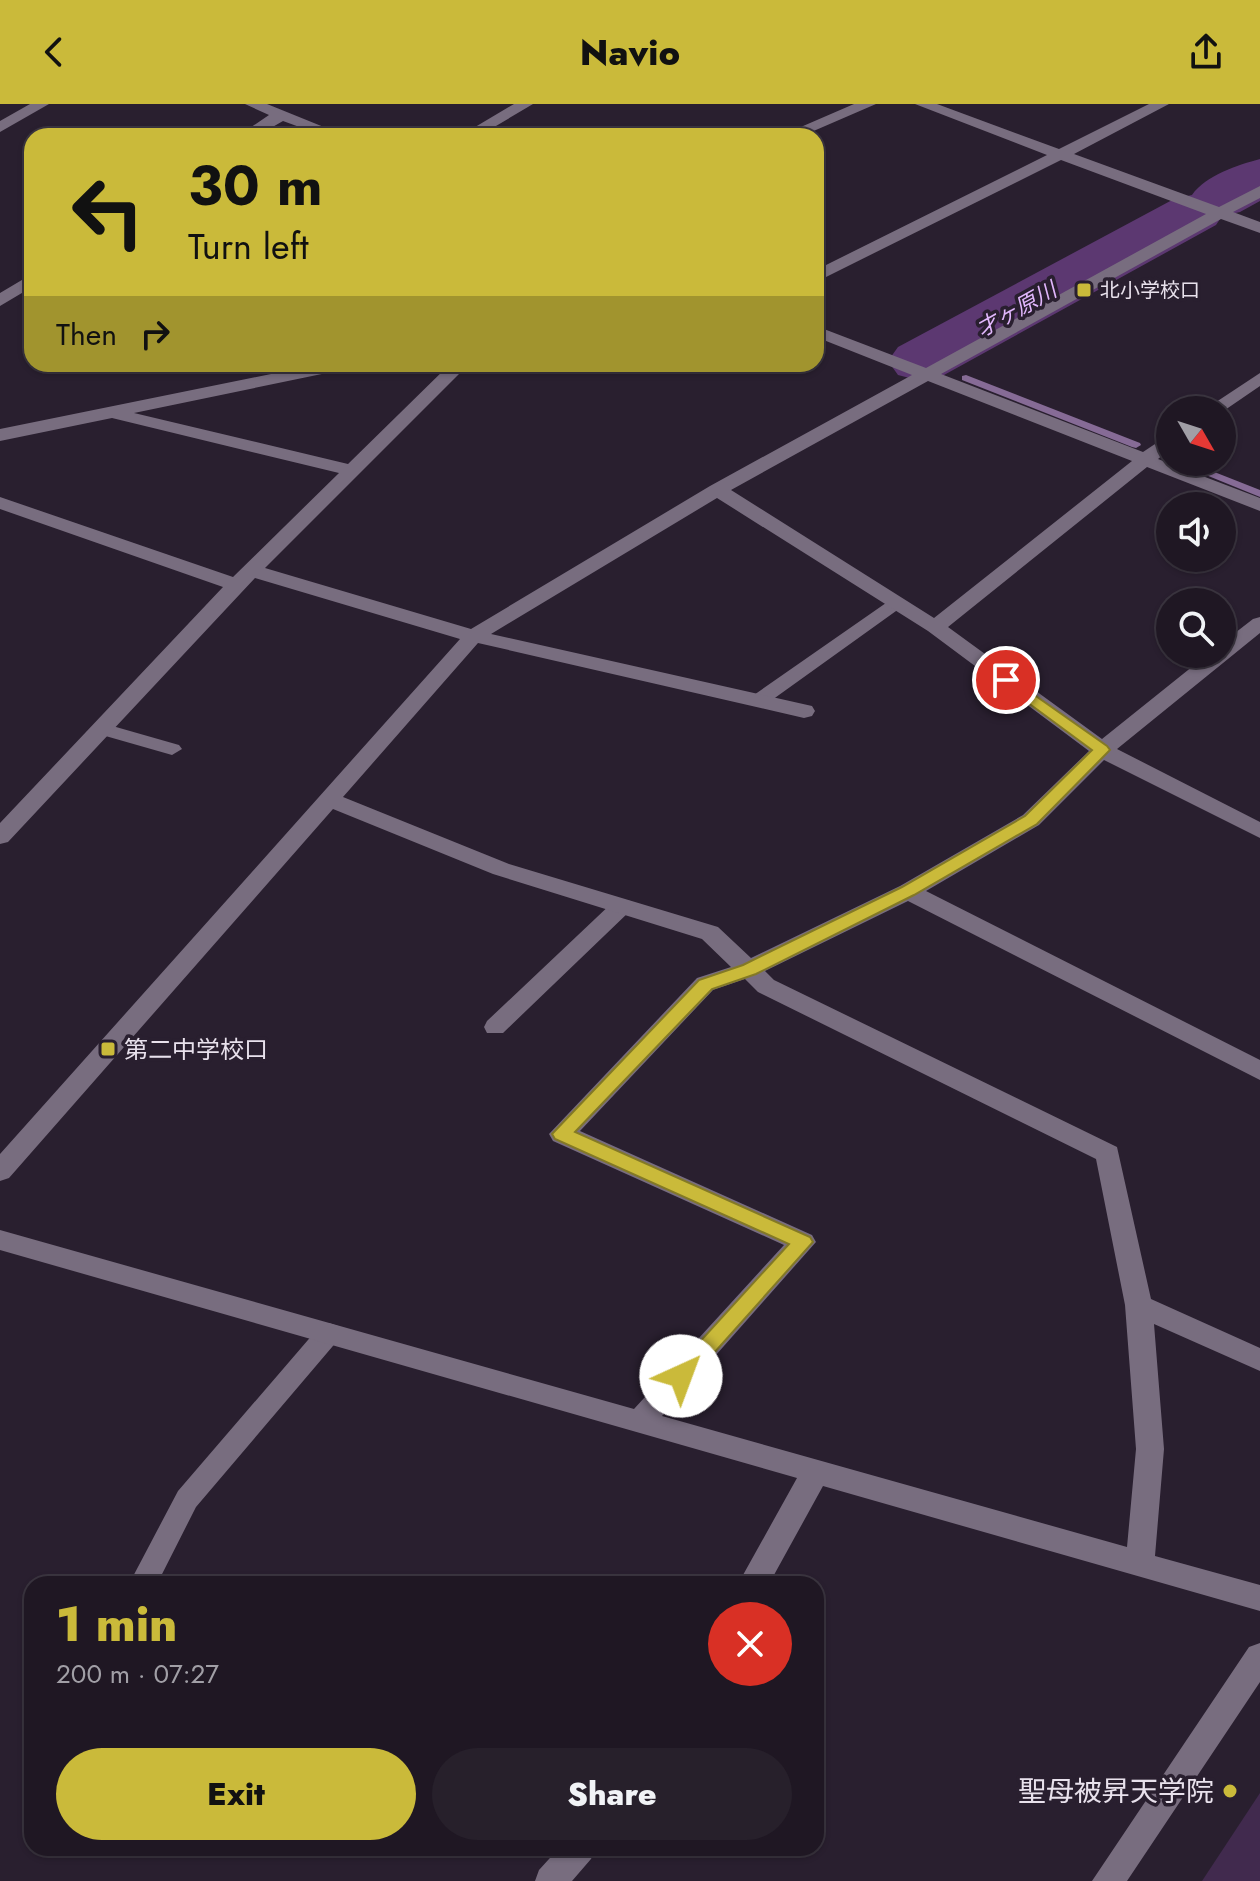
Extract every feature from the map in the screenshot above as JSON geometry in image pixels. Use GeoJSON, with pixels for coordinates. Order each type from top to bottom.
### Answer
{"type":"FeatureCollection","features":[{"type":"Feature","properties":{"kind":"street"},"geometry":{"type":"LineString","coordinates":[[0,127],[41,104]]}},
{"type":"Feature","properties":{"kind":"street"},"geometry":{"type":"LineString","coordinates":[[482,128],[525,104]]}},
{"type":"Feature","properties":{"kind":"street"},"geometry":{"type":"LineString","coordinates":[[808,128],[868,104]]}},
{"type":"Feature","properties":{"kind":"street"},"geometry":{"type":"LineString","coordinates":[[923,104],[1260,228]]}},
{"type":"Feature","properties":{"kind":"street"},"geometry":{"type":"LineString","coordinates":[[824,273],[1161,104]]}},
{"type":"Feature","properties":{"kind":"street"},"geometry":{"type":"LineString","coordinates":[[253,128],[269,108],[318,128]]}},
{"type":"Feature","properties":{"kind":"street"},"geometry":{"type":"LineString","coordinates":[[0,1171],[473,636],[717,490],[1260,191]]}},
{"type":"Feature","properties":{"kind":"street"},"geometry":{"type":"LineString","coordinates":[[0,301],[24,284]]}},
{"type":"Feature","properties":{"kind":"street"},"geometry":{"type":"LineString","coordinates":[[824,334],[1260,505]]}},
{"type":"Feature","properties":{"kind":"street"},"geometry":{"type":"LineString","coordinates":[[0,435],[309,372]]}},
{"type":"Feature","properties":{"kind":"street"},"geometry":{"type":"LineString","coordinates":[[0,837],[243,577],[452,372]]}},
{"type":"Feature","properties":{"kind":"street"},"geometry":{"type":"LineString","coordinates":[[1234,396],[1260,378]]}},
{"type":"Feature","properties":{"kind":"street"},"geometry":{"type":"LineString","coordinates":[[113,414],[354,471]]}},
{"type":"Feature","properties":{"kind":"street"},"geometry":{"type":"LineString","coordinates":[[935,627],[1156,450]]}},
{"type":"Feature","properties":{"kind":"street"},"geometry":{"type":"LineString","coordinates":[[717,490],[935,627],[1102,750],[1260,831]]}},
{"type":"Feature","properties":{"kind":"street"},"geometry":{"type":"LineString","coordinates":[[0,503],[243,577],[473,636],[804,711]]}},
{"type":"Feature","properties":{"kind":"street"},"geometry":{"type":"LineString","coordinates":[[1236,642],[1260,623]]}},
{"type":"Feature","properties":{"kind":"street"},"geometry":{"type":"LineString","coordinates":[[641,1420],[803,1242],[562,1134],[705,984],[750,969],[908,891],[1031,820],[1102,750],[1204,668]]}},
{"type":"Feature","properties":{"kind":"street"},"geometry":{"type":"LineString","coordinates":[[329,799],[501,869],[710,933],[766,986],[1108,1154],[1139,1305],[1150,1449],[1140,1563]]}},
{"type":"Feature","properties":{"kind":"street"},"geometry":{"type":"LineString","coordinates":[[908,891],[1260,1071]]}},
{"type":"Feature","properties":{"kind":"street"},"geometry":{"type":"LineString","coordinates":[[0,1240],[1260,1598]]}},
{"type":"Feature","properties":{"kind":"street"},"geometry":{"type":"LineString","coordinates":[[1139,1305],[1260,1360]]}},
{"type":"Feature","properties":{"kind":"street"},"geometry":{"type":"LineString","coordinates":[[757,1576],[817,1470]]}},
{"type":"Feature","properties":{"kind":"street"},"geometry":{"type":"LineString","coordinates":[[1108,1881],[1260,1656]]}},
{"type":"Feature","properties":{"kind":"street"},"geometry":{"type":"LineString","coordinates":[[551,1881],[573,1856]]}},
{"type":"Feature","properties":{"kind":"lane"},"geometry":{"type":"LineString","coordinates":[[758,701],[896,602]]}},
{"type":"Feature","properties":{"kind":"lane"},"geometry":{"type":"LineString","coordinates":[[102,729],[172,749]]}},
{"type":"Feature","properties":{"kind":"lane"},"geometry":{"type":"LineString","coordinates":[[495,1027],[622,906]]}},
{"type":"Feature","properties":{"kind":"lane"},"geometry":{"type":"LineString","coordinates":[[147,1576],[187,1499],[329,1333]]}},
{"type":"Feature","properties":{"kind":"shaded area"},"geometry":{"type":"Polygon","coordinates":[[[1260,1793],[1260,1881],[1202,1881],[1260,1793]]]}},
{"type":"Feature","properties":{"kind":"waterway","name":"才ヶ原川"},"geometry":{"type":"LineString","coordinates":[[1219,199],[1260,177]]}},
{"type":"Feature","properties":{"kind":"waterway","name":"才ヶ原川"},"geometry":{"type":"LineString","coordinates":[[921,361],[1195,212]]}},
{"type":"Feature","properties":{"kind":"waterway"},"geometry":{"type":"LineString","coordinates":[[966,378],[1136,445]]}},
{"type":"Feature","properties":{"kind":"waterway"},"geometry":{"type":"LineString","coordinates":[[1214,476],[1260,494]]}},
{"type":"Feature","properties":{"kind":"place","name":"北小学校口"},"geometry":{"type":"Point","coordinates":[1084,290]}},
{"type":"Feature","properties":{"kind":"place","name":"第二中学校口"},"geometry":{"type":"Point","coordinates":[108,1049]}},
{"type":"Feature","properties":{"kind":"place","name":"聖母被昇天学院"},"geometry":{"type":"Point","coordinates":[1230,1791]}},
{"type":"Feature","properties":{"kind":"route"},"geometry":{"type":"LineString","coordinates":[[681,1376],[803,1242],[562,1134],[705,984],[750,969],[908,891],[1031,820],[1102,750],[1006,680]]}}]}
